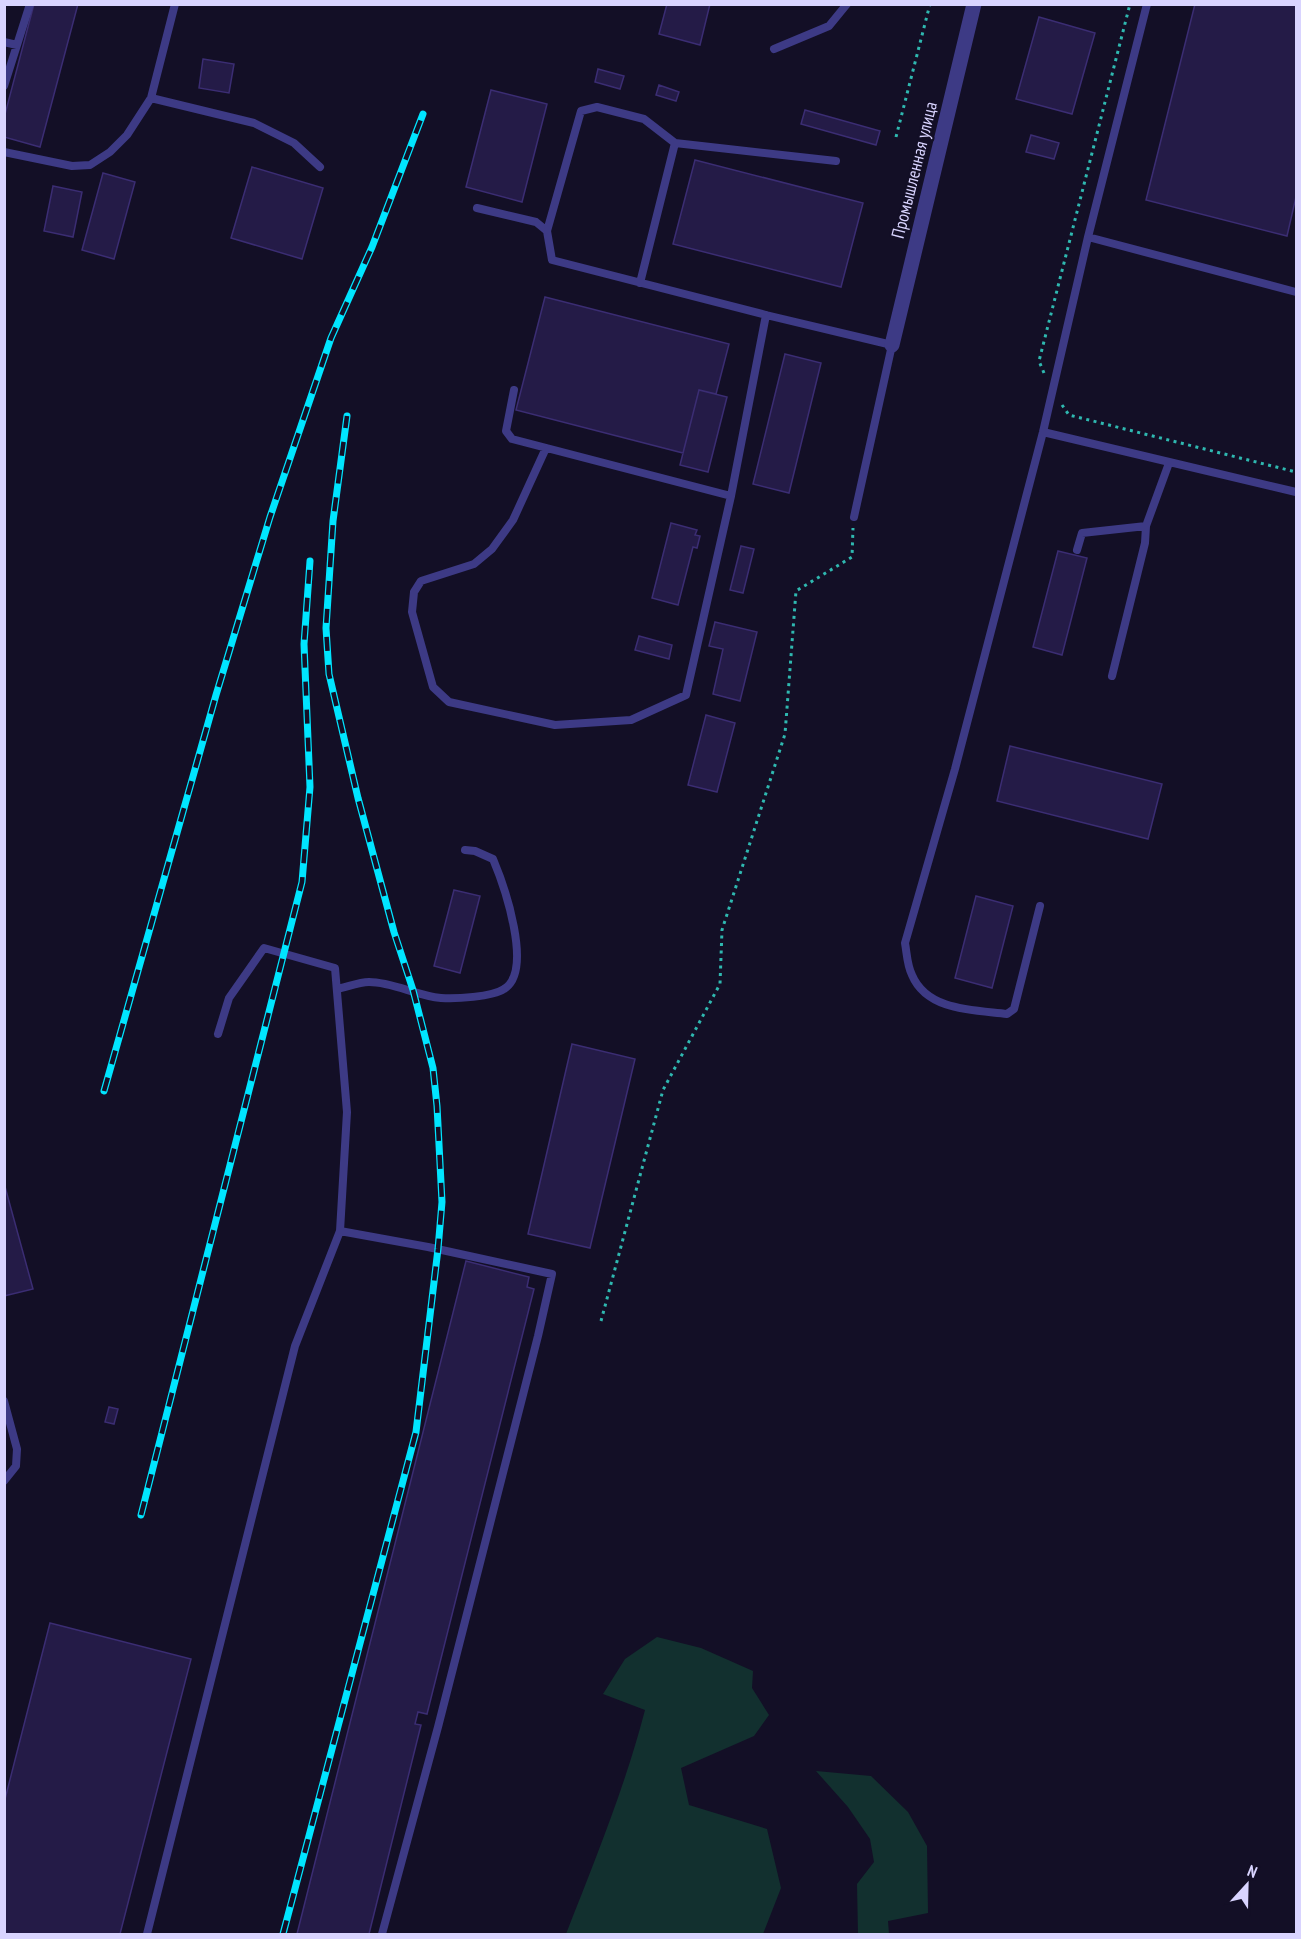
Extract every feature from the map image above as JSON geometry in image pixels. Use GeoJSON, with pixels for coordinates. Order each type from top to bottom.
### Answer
{"type":"FeatureCollection","features":[{"type":"Feature","properties":{"kind":"street","name":"Промышленная улица"},"geometry":{"type":"LineString","coordinates":[[892,345],[974,4]]}},
{"type":"Feature","properties":{"kind":"lane"},"geometry":{"type":"LineString","coordinates":[[4,86],[30,4]]}},
{"type":"Feature","properties":{"kind":"lane"},"geometry":{"type":"LineString","coordinates":[[4,152],[72,166],[90,165],[110,152],[127,135],[151,98],[175,4]]}},
{"type":"Feature","properties":{"kind":"lane"},"geometry":{"type":"LineString","coordinates":[[774,49],[829,26],[847,4]]}},
{"type":"Feature","properties":{"kind":"lane"},"geometry":{"type":"LineString","coordinates":[[1040,906],[1014,1009],[1007,1014],[955,1008],[933,999],[912,977],[905,943],[955,769],[1043,432],[1088,237],[1147,4]]}},
{"type":"Feature","properties":{"kind":"lane"},"geometry":{"type":"LineString","coordinates":[[4,42],[17,45]]}},
{"type":"Feature","properties":{"kind":"lane"},"geometry":{"type":"LineString","coordinates":[[151,98],[254,123],[294,143],[320,167]]}},
{"type":"Feature","properties":{"kind":"lane"},"geometry":{"type":"LineString","coordinates":[[836,161],[675,143],[644,119],[597,107],[581,111],[547,231],[552,260],[892,345],[854,517]]}},
{"type":"Feature","properties":{"kind":"lane"},"geometry":{"type":"LineString","coordinates":[[640,283],[675,143]]}},
{"type":"Feature","properties":{"kind":"lane"},"geometry":{"type":"LineString","coordinates":[[477,208],[536,222],[547,231]]}},
{"type":"Feature","properties":{"kind":"lane"},"geometry":{"type":"LineString","coordinates":[[1088,237],[1296,292]]}},
{"type":"Feature","properties":{"kind":"lane"},"geometry":{"type":"LineString","coordinates":[[546,448],[513,520],[492,549],[474,564],[421,581],[414,592],[412,612],[433,687],[449,702],[555,725],[631,720],[686,695],[731,496],[766,315]]}},
{"type":"Feature","properties":{"kind":"lane"},"geometry":{"type":"LineString","coordinates":[[514,390],[506,430],[512,439],[731,496]]}},
{"type":"Feature","properties":{"kind":"lane"},"geometry":{"type":"LineString","coordinates":[[1043,432],[1296,492]]}},
{"type":"Feature","properties":{"kind":"lane"},"geometry":{"type":"LineString","coordinates":[[1112,676],[1146,543],[1146,526],[1169,463]]}},
{"type":"Feature","properties":{"kind":"lane"},"geometry":{"type":"LineString","coordinates":[[1077,550],[1082,533],[1146,526]]}},
{"type":"Feature","properties":{"kind":"lane"},"geometry":{"type":"LineString","coordinates":[[338,989],[368,982],[413,990],[438,998],[461,998],[495,993],[505,989],[512,981],[518,962],[518,945],[501,878],[493,859],[475,851],[465,850]]}},
{"type":"Feature","properties":{"kind":"lane"},"geometry":{"type":"LineString","coordinates":[[147,1935],[295,1346],[340,1231],[347,1112],[338,989],[334,968],[264,948],[229,998],[219,1034]]}},
{"type":"Feature","properties":{"kind":"lane"},"geometry":{"type":"LineString","coordinates":[[340,1231],[428,1247],[552,1274],[441,1716],[382,1935]]}},
{"type":"Feature","properties":{"kind":"lane"},"geometry":{"type":"LineString","coordinates":[[4,1401],[17,1449],[16,1466],[4,1481]]}},
{"type":"Feature","properties":{"kind":"path"},"geometry":{"type":"LineString","coordinates":[[896,137],[930,4]]}},
{"type":"Feature","properties":{"kind":"path"},"geometry":{"type":"LineString","coordinates":[[1130,4],[1039,361],[1052,392],[1069,415],[1296,472]]}},
{"type":"Feature","properties":{"kind":"path"},"geometry":{"type":"LineString","coordinates":[[601,1321],[663,1090],[720,984],[722,930],[785,734],[796,591],[852,557],[854,517]]}},
{"type":"Feature","properties":{"kind":"green space"},"geometry":{"type":"Polygon","coordinates":[[[657,1637],[701,1648],[753,1671],[752,1688],[769,1715],[754,1736],[681,1768],[689,1805],[767,1829],[781,1888],[763,1934],[566,1934],[619,1795],[645,1710],[603,1694],[625,1659],[657,1637]]]}},
{"type":"Feature","properties":{"kind":"green space"},"geometry":{"type":"Polygon","coordinates":[[[816,1771],[871,1776],[908,1812],[927,1846],[928,1913],[888,1921],[889,1934],[858,1934],[857,1884],[874,1862],[870,1839],[848,1807],[816,1771]]]}},
{"type":"Feature","properties":{"kind":"building"},"geometry":{"type":"Polygon","coordinates":[[[34,4],[78,4],[40,147],[4,137],[4,118],[34,4]]]}},
{"type":"Feature","properties":{"kind":"building"},"geometry":{"type":"Polygon","coordinates":[[[667,4],[710,4],[700,45],[659,34],[667,4]]]}},
{"type":"Feature","properties":{"kind":"building"},"geometry":{"type":"Polygon","coordinates":[[[1195,4],[1296,4],[1296,197],[1287,236],[1146,200],[1195,4]]]}},
{"type":"Feature","properties":{"kind":"building"},"geometry":{"type":"Polygon","coordinates":[[[1039,17],[1095,33],[1072,114],[1016,99],[1039,17]]]}},
{"type":"Feature","properties":{"kind":"building"},"geometry":{"type":"Polygon","coordinates":[[[203,59],[234,64],[229,93],[199,88],[203,59]]]}},
{"type":"Feature","properties":{"kind":"building"},"geometry":{"type":"Polygon","coordinates":[[[598,69],[624,76],[620,89],[595,82],[598,69]]]}},
{"type":"Feature","properties":{"kind":"building"},"geometry":{"type":"Polygon","coordinates":[[[659,85],[679,92],[676,101],[656,95],[659,85]]]}},
{"type":"Feature","properties":{"kind":"building"},"geometry":{"type":"Polygon","coordinates":[[[491,90],[547,104],[522,202],[466,187],[491,90]]]}},
{"type":"Feature","properties":{"kind":"building"},"geometry":{"type":"Polygon","coordinates":[[[805,110],[880,131],[876,145],[801,124],[805,110]]]}},
{"type":"Feature","properties":{"kind":"building"},"geometry":{"type":"Polygon","coordinates":[[[1031,135],[1059,143],[1054,159],[1026,152],[1031,135]]]}},
{"type":"Feature","properties":{"kind":"building"},"geometry":{"type":"Polygon","coordinates":[[[695,160],[863,203],[841,287],[673,244],[695,160]]]}},
{"type":"Feature","properties":{"kind":"building"},"geometry":{"type":"Polygon","coordinates":[[[252,167],[323,188],[302,259],[231,238],[252,167]]]}},
{"type":"Feature","properties":{"kind":"building"},"geometry":{"type":"Polygon","coordinates":[[[103,173],[135,182],[114,259],[82,250],[103,173]]]}},
{"type":"Feature","properties":{"kind":"building"},"geometry":{"type":"Polygon","coordinates":[[[53,186],[82,192],[73,237],[44,231],[53,186]]]}},
{"type":"Feature","properties":{"kind":"building"},"geometry":{"type":"Polygon","coordinates":[[[545,297],[729,344],[716,394],[699,390],[683,453],[516,410],[545,297]]]}},
{"type":"Feature","properties":{"kind":"building"},"geometry":{"type":"Polygon","coordinates":[[[785,354],[821,363],[789,493],[753,484],[785,354]]]}},
{"type":"Feature","properties":{"kind":"building"},"geometry":{"type":"Polygon","coordinates":[[[699,390],[727,397],[708,472],[680,465],[699,390]]]}},
{"type":"Feature","properties":{"kind":"building"},"geometry":{"type":"Polygon","coordinates":[[[671,523],[697,530],[695,535],[700,536],[697,548],[693,547],[678,605],[652,598],[671,523]]]}},
{"type":"Feature","properties":{"kind":"building"},"geometry":{"type":"Polygon","coordinates":[[[741,546],[754,549],[743,593],[730,590],[741,546]]]}},
{"type":"Feature","properties":{"kind":"building"},"geometry":{"type":"Polygon","coordinates":[[[1058,551],[1087,558],[1062,655],[1033,647],[1058,551]]]}},
{"type":"Feature","properties":{"kind":"building"},"geometry":{"type":"Polygon","coordinates":[[[715,622],[757,632],[740,701],[713,694],[723,649],[709,646],[715,622]]]}},
{"type":"Feature","properties":{"kind":"building"},"geometry":{"type":"Polygon","coordinates":[[[639,636],[672,645],[669,659],[635,650],[639,636]]]}},
{"type":"Feature","properties":{"kind":"building"},"geometry":{"type":"Polygon","coordinates":[[[706,715],[735,723],[717,792],[688,785],[706,715]]]}},
{"type":"Feature","properties":{"kind":"building"},"geometry":{"type":"Polygon","coordinates":[[[1010,746],[1162,784],[1148,839],[997,801],[1010,746]]]}},
{"type":"Feature","properties":{"kind":"building"},"geometry":{"type":"Polygon","coordinates":[[[454,890],[480,896],[460,973],[434,966],[454,890]]]}},
{"type":"Feature","properties":{"kind":"building"},"geometry":{"type":"Polygon","coordinates":[[[976,896],[1013,906],[992,988],[955,978],[976,896]]]}},
{"type":"Feature","properties":{"kind":"building"},"geometry":{"type":"Polygon","coordinates":[[[572,1044],[635,1059],[590,1248],[528,1234],[572,1044]]]}},
{"type":"Feature","properties":{"kind":"building"},"geometry":{"type":"Polygon","coordinates":[[[4,1183],[33,1289],[4,1296],[4,1183]]]}},
{"type":"Feature","properties":{"kind":"building"},"geometry":{"type":"Polygon","coordinates":[[[466,1261],[529,1277],[527,1287],[534,1289],[427,1714],[418,1712],[415,1724],[421,1725],[369,1934],[297,1934],[466,1261]]]}},
{"type":"Feature","properties":{"kind":"building"},"geometry":{"type":"Polygon","coordinates":[[[109,1407],[118,1409],[114,1424],[105,1422],[109,1407]]]}},
{"type":"Feature","properties":{"kind":"building"},"geometry":{"type":"Polygon","coordinates":[[[50,1623],[191,1659],[120,1934],[4,1934],[4,1803],[50,1623]]]}},
{"type":"Feature","properties":{"kind":"railway"},"geometry":{"type":"LineString","coordinates":[[104,1091],[216,695],[270,517],[331,338],[372,247],[423,114]]}},
{"type":"Feature","properties":{"kind":"railway"},"geometry":{"type":"LineString","coordinates":[[283,1934],[416,1432],[442,1202],[433,1068],[358,798],[329,674],[326,628],[333,521],[347,416]]}},
{"type":"Feature","properties":{"kind":"railway"},"geometry":{"type":"LineString","coordinates":[[141,1515],[302,882],[310,787],[304,644],[310,561]]}}]}
